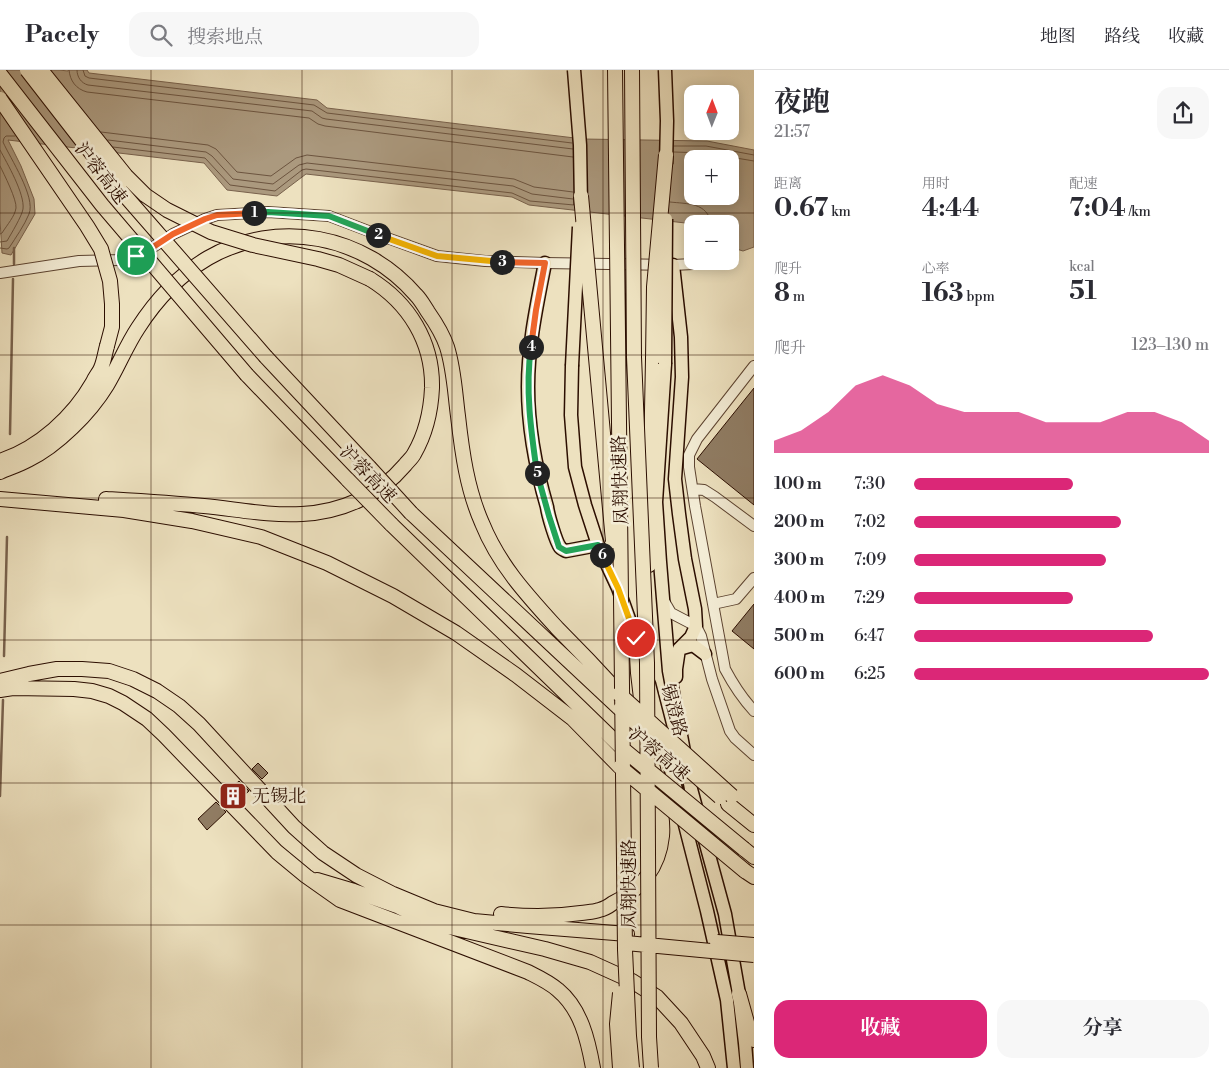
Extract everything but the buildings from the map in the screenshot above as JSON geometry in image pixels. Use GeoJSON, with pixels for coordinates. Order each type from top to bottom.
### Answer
{"type":"FeatureCollection","features":[{"type":"Feature","properties":{"kind":"highway","name":"沪蓉高速"},"geometry":{"type":"LineString","coordinates":[[27,70],[121,191],[266,357],[411,513],[620,710],[730,800],[754,825]]}},
{"type":"Feature","properties":{"kind":"highway"},"geometry":{"type":"LineString","coordinates":[[0,498],[66,497],[202,506],[274,514],[327,512],[352,504],[377,490],[398,474],[414,454],[425,428],[432,402],[432,374],[427,348],[415,323],[399,301],[370,279],[339,264],[253,245],[211,232],[167,210],[146,196],[126,176],[41,70]]}},
{"type":"Feature","properties":{"kind":"highway","name":"凤翔快速路"},"geometry":{"type":"LineString","coordinates":[[615,70],[626,942],[632,1068]]}},
{"type":"Feature","properties":{"kind":"highway","name":"凤翔快速路"},"geometry":{"type":"LineString","coordinates":[[632,70],[634,357],[647,663],[649,1037],[652,1068]]}},
{"type":"Feature","properties":{"kind":"highway","name":"沪蓉高速"},"geometry":{"type":"LineString","coordinates":[[0,74],[102,205],[247,375],[391,524],[624,750],[749,853]]}},
{"type":"Feature","properties":{"kind":"highway"},"geometry":{"type":"LineString","coordinates":[[0,99],[101,249],[110,281],[112,304],[112,327],[107,346],[100,368],[87,393],[67,417],[52,431],[29,447],[0,460]]}},
{"type":"Feature","properties":{"kind":"highway"},"geometry":{"type":"LineString","coordinates":[[647,663],[654,287],[666,155]]}},
{"type":"Feature","properties":{"kind":"highway"},"geometry":{"type":"LineString","coordinates":[[581,196],[622,654]]}},
{"type":"Feature","properties":{"kind":"highway"},"geometry":{"type":"LineString","coordinates":[[0,472],[29,460],[50,446],[83,416],[106,387],[137,330],[154,306],[173,284],[194,266],[221,250],[251,240],[281,236],[312,237],[340,243],[369,257],[395,274],[417,296],[433,319],[447,346],[453,374],[461,444],[468,484],[482,523],[500,561],[526,593],[619,693],[730,800],[754,815]]}},
{"type":"Feature","properties":{"kind":"highway"},"geometry":{"type":"LineString","coordinates":[[0,498],[124,510],[192,521],[261,537],[327,563],[393,596],[456,633],[516,675],[573,719],[620,767],[750,874]]}},
{"type":"Feature","properties":{"kind":"highway"},"geometry":{"type":"LineString","coordinates":[[0,681],[29,674],[74,669],[109,671],[133,679],[157,691],[179,706],[199,724],[294,827],[323,854],[356,876],[394,894],[475,912],[491,926],[527,930],[558,916],[599,910],[624,898],[646,878],[660,850],[662,834],[661,817],[643,710],[636,638]]}},
{"type":"Feature","properties":{"kind":"highway"},"geometry":{"type":"LineString","coordinates":[[0,675],[29,674]]}},
{"type":"Feature","properties":{"kind":"highway"},"geometry":{"type":"LineString","coordinates":[[0,690],[13,688],[55,688],[92,691],[109,696],[136,710],[164,735],[277,852],[306,876],[340,900],[528,972],[544,980],[559,991],[576,1012],[589,1042],[593,1068]]}},
{"type":"Feature","properties":{"kind":"highway"},"geometry":{"type":"LineString","coordinates":[[0,696],[55,688]]}},
{"type":"Feature","properties":{"kind":"highway"},"geometry":{"type":"LineString","coordinates":[[306,876],[399,907],[432,924],[491,926],[754,955]]}},
{"type":"Feature","properties":{"kind":"highway"},"geometry":{"type":"LineString","coordinates":[[527,930],[545,949],[590,962],[632,981],[657,997],[681,1023],[703,1056],[708,1068]]}},
{"type":"Feature","properties":{"kind":"highway"},"geometry":{"type":"LineString","coordinates":[[626,942],[754,945]]}},
{"type":"Feature","properties":{"kind":"highway"},"geometry":{"type":"LineString","coordinates":[[620,1068],[617,1024],[626,942]]}},
{"type":"Feature","properties":{"kind":"highway"},"geometry":{"type":"LineString","coordinates":[[739,994],[750,1033],[754,1040]]}},
{"type":"Feature","properties":{"kind":"main road","name":"锡澄路"},"geometry":{"type":"LineString","coordinates":[[574,70],[580,145],[581,196],[572,366],[571,415],[575,467],[598,545],[618,588],[636,638],[655,703],[727,1000],[734,1068]]}},
{"type":"Feature","properties":{"kind":"main road","name":"锡澄路"},"geometry":{"type":"LineString","coordinates":[[665,70],[667,121],[665,364],[656,502],[663,600],[669,670],[691,789],[725,914],[739,994],[747,1068]]}},
{"type":"Feature","properties":{"kind":"main road"},"geometry":{"type":"LineString","coordinates":[[545,263],[530,352],[528,389],[531,431],[538,476],[559,547],[566,551],[598,545]]}},
{"type":"Feature","properties":{"kind":"main road"},"geometry":{"type":"LineString","coordinates":[[673,265],[681,337],[682,377],[675,478],[678,514],[695,609],[696,626],[691,637],[679,650],[676,669],[681,735]]}},
{"type":"Feature","properties":{"kind":"main road"},"geometry":{"type":"LineString","coordinates":[[679,650],[693,645],[705,654]]}},
{"type":"Feature","properties":{"kind":"street"},"geometry":{"type":"LineString","coordinates":[[0,273],[79,261],[119,260],[147,251],[173,234],[217,215],[268,212],[329,216],[437,256],[485,261],[684,264]]}},
{"type":"Feature","properties":{"kind":"street"},"geometry":{"type":"LineString","coordinates":[[754,366],[697,439],[690,455],[689,467],[725,669],[734,687],[754,711]]}},
{"type":"Feature","properties":{"kind":"street"},"geometry":{"type":"LineString","coordinates":[[693,489],[704,490],[715,496],[754,526]]}},
{"type":"Feature","properties":{"kind":"street"},"geometry":{"type":"LineString","coordinates":[[713,604],[736,599],[754,578]]}},
{"type":"Feature","properties":{"kind":"street"},"geometry":{"type":"LineString","coordinates":[[663,600],[671,613],[696,626],[701,636],[712,679],[730,731],[754,755]]}},
{"type":"Feature","properties":{"kind":"water"},"geometry":{"type":"Polygon","coordinates":[[[0,70],[87,70],[89,73],[317,100],[327,108],[583,139],[707,141],[754,150],[754,247],[743,251],[739,250],[739,215],[684,215],[684,223],[529,205],[512,197],[306,174],[277,196],[227,190],[204,163],[8,140],[34,199],[35,214],[11,255],[2,253],[0,220],[0,70]]]}},
{"type":"Feature","properties":{"kind":"waterway"},"geometry":{"type":"LineString","coordinates":[[14,248],[14,264]]}},
{"type":"Feature","properties":{"kind":"waterway"},"geometry":{"type":"LineString","coordinates":[[10,434],[13,279]]}},
{"type":"Feature","properties":{"kind":"waterway"},"geometry":{"type":"LineString","coordinates":[[4,656],[7,537]]}},
{"type":"Feature","properties":{"kind":"waterway"},"geometry":{"type":"LineString","coordinates":[[0,796],[3,700]]}},
{"type":"Feature","properties":{"kind":"place","name":"无锡北"},"geometry":{"type":"Point","coordinates":[233,796]}},
{"type":"Feature","properties":{"kind":"route"},"geometry":{"type":"LineString","coordinates":[[136,256],[173,234],[205,219],[217,215],[268,212],[329,216],[437,256],[485,261],[545,263],[530,352],[528,389],[531,431],[538,476],[559,547],[566,551],[598,545],[618,588],[636,638]]}}]}
